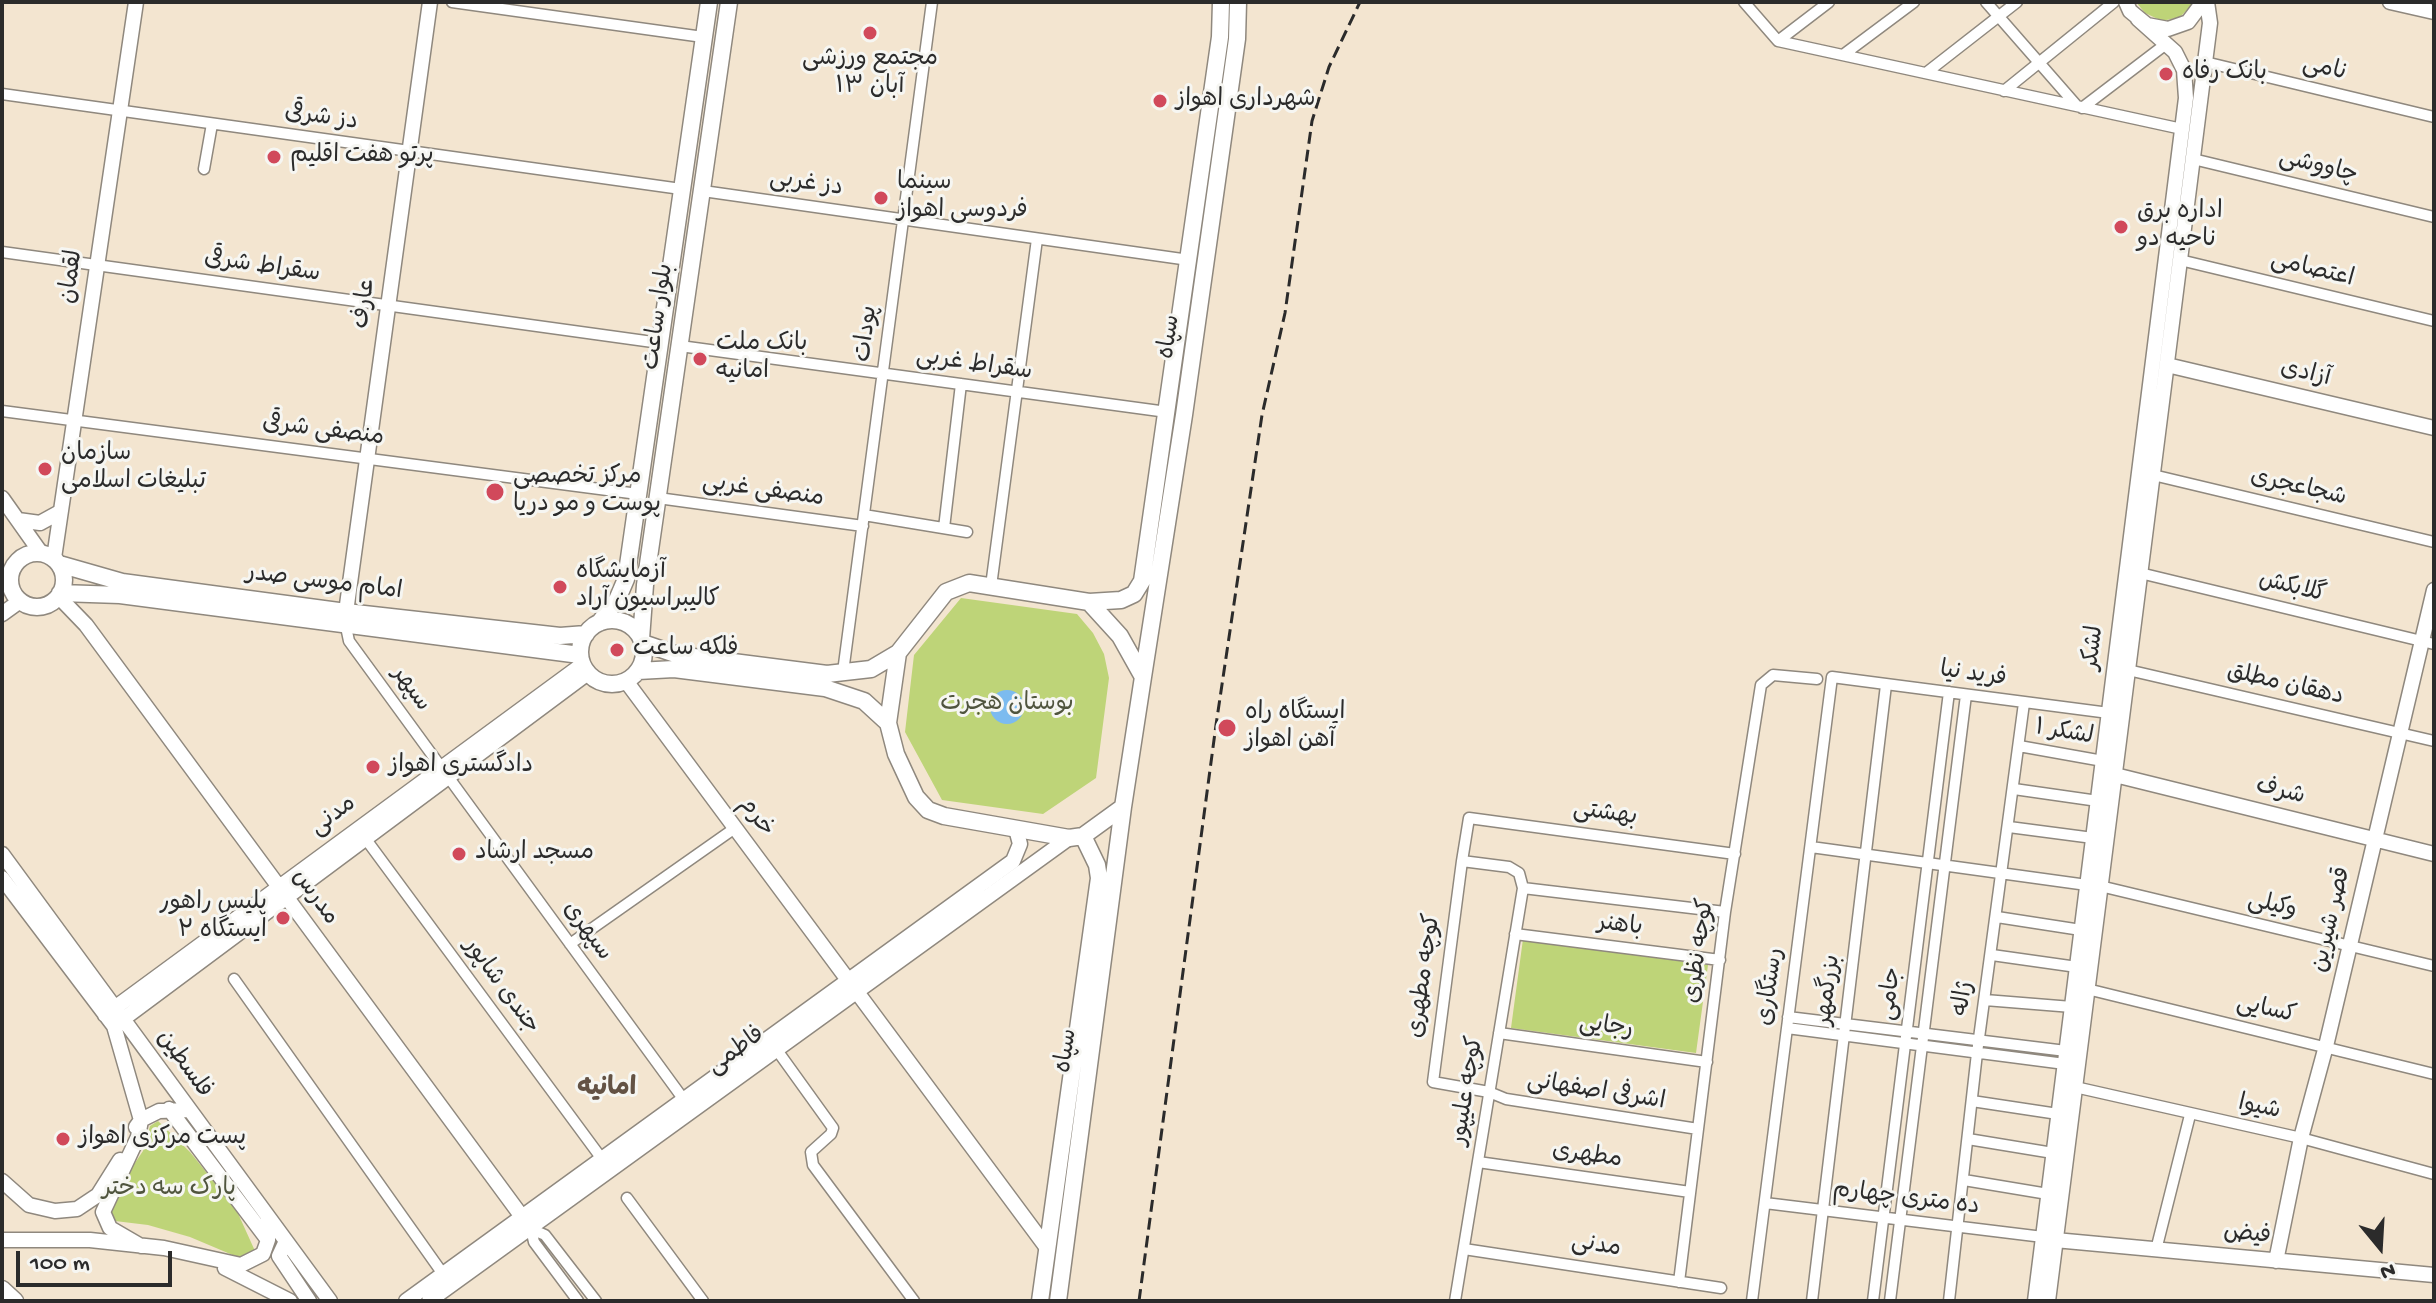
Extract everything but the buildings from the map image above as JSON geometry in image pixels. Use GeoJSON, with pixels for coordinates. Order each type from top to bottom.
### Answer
{"type":"FeatureCollection","features":[{"type":"Feature","properties":{"kind":"main road","name":"بلوار ساعت"},"geometry":{"type":"LineString","coordinates":[[592,629],[617,600],[626,579],[708,2]]}},
{"type":"Feature","properties":{"kind":"main road","name":"بلوار ساعت"},"geometry":{"type":"LineString","coordinates":[[642,641],[658,498],[731,2]]}},
{"type":"Feature","properties":{"kind":"main road","name":"سپاه"},"geometry":{"type":"LineString","coordinates":[[1089,602],[1121,600],[1134,594],[1142,581],[1220,37],[1221,2]]}},
{"type":"Feature","properties":{"kind":"main road","name":"سپاه"},"geometry":{"type":"LineString","coordinates":[[1143,677],[1237,39],[1238,2]]}},
{"type":"Feature","properties":{"kind":"main road"},"geometry":{"type":"LineString","coordinates":[[1167,412],[1184,415]]}},
{"type":"Feature","properties":{"kind":"main road"},"geometry":{"type":"LineString","coordinates":[[45,557],[64,581],[59,595],[44,606],[11,591],[13,565],[45,557]]}},
{"type":"Feature","properties":{"kind":"main road","name":"امام موسی صدر"},"geometry":{"type":"LineString","coordinates":[[2,558],[45,557],[122,582],[346,619],[584,664]]}},
{"type":"Feature","properties":{"kind":"main road"},"geometry":{"type":"LineString","coordinates":[[888,723],[864,701],[825,688],[674,669],[605,684],[584,664],[592,629],[618,621],[628,624],[642,641],[678,655],[827,674],[871,669],[898,653],[946,592],[969,583],[1089,602],[1120,636],[1143,677],[1123,807],[1076,837],[944,816],[928,810],[916,797],[888,723],[898,653]]}},
{"type":"Feature","properties":{"kind":"main road","name":"امام موسی صدر"},"geometry":{"type":"LineString","coordinates":[[59,595],[120,595],[346,619],[560,636],[592,629]]}},
{"type":"Feature","properties":{"kind":"main road"},"geometry":{"type":"LineString","coordinates":[[632,676],[644,655],[642,641]]}},
{"type":"Feature","properties":{"kind":"main road","name":"سپاه"},"geometry":{"type":"LineString","coordinates":[[1058,1301],[1123,807]]}},
{"type":"Feature","properties":{"kind":"main road","name":"سپاه"},"geometry":{"type":"LineString","coordinates":[[1040,1301],[1099,878],[1097,865],[1076,837]]}},
{"type":"Feature","properties":{"kind":"main road"},"geometry":{"type":"LineString","coordinates":[[2,1289],[15,1301]]}},
{"type":"Feature","properties":{"kind":"street","name":"لقمان"},"geometry":{"type":"LineString","coordinates":[[45,557],[60,512],[136,2]]}},
{"type":"Feature","properties":{"kind":"street","name":"عارف"},"geometry":{"type":"LineString","coordinates":[[346,619],[430,2]]}},
{"type":"Feature","properties":{"kind":"street"},"geometry":{"type":"LineString","coordinates":[[452,2],[703,37]]}},
{"type":"Feature","properties":{"kind":"street","name":"پودات"},"geometry":{"type":"LineString","coordinates":[[843,672],[932,2]]}},
{"type":"Feature","properties":{"kind":"street"},"geometry":{"type":"LineString","coordinates":[[1744,2],[1778,41],[2182,129]]}},
{"type":"Feature","properties":{"kind":"street"},"geometry":{"type":"LineString","coordinates":[[1778,41],[1829,2]]}},
{"type":"Feature","properties":{"kind":"street"},"geometry":{"type":"LineString","coordinates":[[1843,55],[1914,2]]}},
{"type":"Feature","properties":{"kind":"street"},"geometry":{"type":"LineString","coordinates":[[1986,2],[2080,107]]}},
{"type":"Feature","properties":{"kind":"street"},"geometry":{"type":"LineString","coordinates":[[1926,73],[2017,2]]}},
{"type":"Feature","properties":{"kind":"street"},"geometry":{"type":"LineString","coordinates":[[2004,91],[2114,2]]}},
{"type":"Feature","properties":{"kind":"street","name":"لشکر"},"geometry":{"type":"LineString","coordinates":[[2048,1301],[2048,1194],[2081,930],[2094,886],[2115,775],[2153,475],[2160,364],[2186,98],[2184,70],[2175,52],[2138,19],[2126,2]]}},
{"type":"Feature","properties":{"kind":"street"},"geometry":{"type":"LineString","coordinates":[[2138,19],[2157,28],[2177,27],[2196,14],[2205,2]]}},
{"type":"Feature","properties":{"kind":"street","name":"لشکر"},"geometry":{"type":"LineString","coordinates":[[2035,1301],[2075,1087],[2087,989],[2094,886],[2093,838],[2160,364],[2180,260],[2210,23],[2205,2]]}},
{"type":"Feature","properties":{"kind":"street"},"geometry":{"type":"LineString","coordinates":[[2390,2],[2434,12]]}},
{"type":"Feature","properties":{"kind":"street"},"geometry":{"type":"LineString","coordinates":[[2080,107],[2166,44]]}},
{"type":"Feature","properties":{"kind":"street","name":"نامی"},"geometry":{"type":"LineString","coordinates":[[2205,62],[2434,117]]}},
{"type":"Feature","properties":{"kind":"street","name":"دز شرقی"},"geometry":{"type":"LineString","coordinates":[[2,94],[681,189]]}},
{"type":"Feature","properties":{"kind":"street"},"geometry":{"type":"LineString","coordinates":[[204,169],[212,124]]}},
{"type":"Feature","properties":{"kind":"street","name":"چاووشی"},"geometry":{"type":"LineString","coordinates":[[2193,159],[2434,217]]}},
{"type":"Feature","properties":{"kind":"street","name":"دز غربی"},"geometry":{"type":"LineString","coordinates":[[703,191],[1189,260]]}},
{"type":"Feature","properties":{"kind":"street"},"geometry":{"type":"LineString","coordinates":[[991,586],[1037,239]]}},
{"type":"Feature","properties":{"kind":"street","name":"سقراط شرقی"},"geometry":{"type":"LineString","coordinates":[[2,252],[660,343]]}},
{"type":"Feature","properties":{"kind":"street","name":"اعتصامی"},"geometry":{"type":"LineString","coordinates":[[2180,260],[2434,321]]}},
{"type":"Feature","properties":{"kind":"street","name":"سقراط غربی"},"geometry":{"type":"LineString","coordinates":[[680,346],[1167,412]]}},
{"type":"Feature","properties":{"kind":"street","name":"آزادی"},"geometry":{"type":"LineString","coordinates":[[2160,364],[2434,428]]}},
{"type":"Feature","properties":{"kind":"street"},"geometry":{"type":"LineString","coordinates":[[944,528],[961,384]]}},
{"type":"Feature","properties":{"kind":"street","name":"منصفی شرقی"},"geometry":{"type":"LineString","coordinates":[[2,411],[638,494]]}},
{"type":"Feature","properties":{"kind":"street","name":"شجاعجری"},"geometry":{"type":"LineString","coordinates":[[2153,475],[2434,542]]}},
{"type":"Feature","properties":{"kind":"street"},"geometry":{"type":"LineString","coordinates":[[2,498],[45,557]]}},
{"type":"Feature","properties":{"kind":"street","name":"منصفی غربی"},"geometry":{"type":"LineString","coordinates":[[658,498],[967,532]]}},
{"type":"Feature","properties":{"kind":"street"},"geometry":{"type":"LineString","coordinates":[[18,520],[40,523],[60,512]]}},
{"type":"Feature","properties":{"kind":"street","name":"گلابکش"},"geometry":{"type":"LineString","coordinates":[[2140,573],[2428,642]]}},
{"type":"Feature","properties":{"kind":"street","name":"قصر شیرین"},"geometry":{"type":"LineString","coordinates":[[2276,1261],[2301,1138],[2326,1046],[2399,733],[2428,642],[2434,590]]}},
{"type":"Feature","properties":{"kind":"street"},"geometry":{"type":"LineString","coordinates":[[2,614],[11,591]]}},
{"type":"Feature","properties":{"kind":"street","name":"مدرس"},"geometry":{"type":"LineString","coordinates":[[59,595],[86,625],[526,1223],[534,1242],[578,1301]]}},
{"type":"Feature","properties":{"kind":"street","name":"سپهر"},"geometry":{"type":"LineString","coordinates":[[346,619],[349,641],[444,771]]}},
{"type":"Feature","properties":{"kind":"street","name":"مدنی"},"geometry":{"type":"LineString","coordinates":[[114,1017],[584,664]]}},
{"type":"Feature","properties":{"kind":"street","name":"دهقان مطلق"},"geometry":{"type":"LineString","coordinates":[[2128,670],[2434,741]]}},
{"type":"Feature","properties":{"kind":"street","name":"کوچه نظری"},"geometry":{"type":"LineString","coordinates":[[1679,1282],[1725,912],[1761,685],[1773,675],[1817,679]]}},
{"type":"Feature","properties":{"kind":"street","name":"خرم"},"geometry":{"type":"LineString","coordinates":[[632,676],[735,828],[1047,1248]]}},
{"type":"Feature","properties":{"kind":"street","name":"فرید نیا"},"geometry":{"type":"LineString","coordinates":[[1832,677],[2109,713]]}},
{"type":"Feature","properties":{"kind":"street","name":"رستگاری"},"geometry":{"type":"LineString","coordinates":[[1752,1301],[1832,677]]}},
{"type":"Feature","properties":{"kind":"street","name":"بزرگمهر"},"geometry":{"type":"LineString","coordinates":[[1812,1301],[1868,855],[1886,685]]}},
{"type":"Feature","properties":{"kind":"street","name":"جامی"},"geometry":{"type":"LineString","coordinates":[[1873,1301],[1949,692]]}},
{"type":"Feature","properties":{"kind":"street"},"geometry":{"type":"LineString","coordinates":[[1890,1301],[1966,695]]}},
{"type":"Feature","properties":{"kind":"street","name":"ژاله"},"geometry":{"type":"LineString","coordinates":[[1949,1301],[1978,1047],[2004,873],[2024,703]]}},
{"type":"Feature","properties":{"kind":"street","name":"لشکر ۱"},"geometry":{"type":"LineString","coordinates":[[2019,746],[2103,761]]}},
{"type":"Feature","properties":{"kind":"street","name":"مدنی"},"geometry":{"type":"LineString","coordinates":[[281,892],[365,838],[444,771]]}},
{"type":"Feature","properties":{"kind":"street","name":"سپهری"},"geometry":{"type":"LineString","coordinates":[[444,771],[688,1106]]}},
{"type":"Feature","properties":{"kind":"street","name":"شرف"},"geometry":{"type":"LineString","coordinates":[[2115,775],[2434,854]]}},
{"type":"Feature","properties":{"kind":"street"},"geometry":{"type":"LineString","coordinates":[[2014,789],[2098,801]]}},
{"type":"Feature","properties":{"kind":"street","name":"بهشتی"},"geometry":{"type":"LineString","coordinates":[[1469,818],[1735,854]]}},
{"type":"Feature","properties":{"kind":"street","name":"کوچه مطهری"},"geometry":{"type":"LineString","coordinates":[[1469,818],[1433,1082],[1489,1092]]}},
{"type":"Feature","properties":{"kind":"street"},"geometry":{"type":"LineString","coordinates":[[2009,827],[2093,838]]}},
{"type":"Feature","properties":{"kind":"street"},"geometry":{"type":"LineString","coordinates":[[570,944],[735,828]]}},
{"type":"Feature","properties":{"kind":"street","name":"فاطمی"},"geometry":{"type":"LineString","coordinates":[[406,1301],[443,1274],[526,1223],[853,986],[1013,861],[1020,844],[1016,829]]}},
{"type":"Feature","properties":{"kind":"street","name":"فاطمی"},"geometry":{"type":"LineString","coordinates":[[853,986],[1076,837]]}},
{"type":"Feature","properties":{"kind":"street","name":"جندی شاپور"},"geometry":{"type":"LineString","coordinates":[[365,838],[602,1159]]}},
{"type":"Feature","properties":{"kind":"street","name":"وکیلی"},"geometry":{"type":"LineString","coordinates":[[1811,847],[2094,886],[2434,966]]}},
{"type":"Feature","properties":{"kind":"street","name":"فلسطین"},"geometry":{"type":"LineString","coordinates":[[2,854],[114,1017]]}},
{"type":"Feature","properties":{"kind":"street"},"geometry":{"type":"LineString","coordinates":[[1462,861],[1509,867],[1519,873],[1523,888],[1725,912]]}},
{"type":"Feature","properties":{"kind":"street","name":"فلسطین"},"geometry":{"type":"LineString","coordinates":[[2,878],[188,1110],[330,1301]]}},
{"type":"Feature","properties":{"kind":"street","name":"کوچه علیپور"},"geometry":{"type":"LineString","coordinates":[[1455,1301],[1523,888]]}},
{"type":"Feature","properties":{"kind":"street"},"geometry":{"type":"LineString","coordinates":[[1997,917],[2081,930]]}},
{"type":"Feature","properties":{"kind":"street","name":"باهنر"},"geometry":{"type":"LineString","coordinates":[[1515,934],[1720,960]]}},
{"type":"Feature","properties":{"kind":"street"},"geometry":{"type":"LineString","coordinates":[[1992,955],[2077,967]]}},
{"type":"Feature","properties":{"kind":"street"},"geometry":{"type":"LineString","coordinates":[[234,979],[443,1274]]}},
{"type":"Feature","properties":{"kind":"street","name":"کسایی"},"geometry":{"type":"LineString","coordinates":[[2087,989],[2434,1074]]}},
{"type":"Feature","properties":{"kind":"street"},"geometry":{"type":"LineString","coordinates":[[1985,1000],[2072,1007]]}},
{"type":"Feature","properties":{"kind":"street"},"geometry":{"type":"LineString","coordinates":[[114,1017],[141,1120],[138,1137],[103,1212],[110,1228],[141,1246]]}},
{"type":"Feature","properties":{"kind":"street"},"geometry":{"type":"LineString","coordinates":[[1788,1023],[1846,1024],[1907,1031],[1978,1047]]}},
{"type":"Feature","properties":{"kind":"street"},"geometry":{"type":"LineString","coordinates":[[1788,1023],[1845,1036],[1922,1046],[1978,1047],[2065,1057]]}},
{"type":"Feature","properties":{"kind":"street","name":"رجایی"},"geometry":{"type":"LineString","coordinates":[[1499,1033],[1707,1062]]}},
{"type":"Feature","properties":{"kind":"street"},"geometry":{"type":"LineString","coordinates":[[773,1044],[833,1128],[831,1134],[811,1152],[813,1165],[914,1301]]}},
{"type":"Feature","properties":{"kind":"street","name":"شیوا"},"geometry":{"type":"LineString","coordinates":[[2075,1087],[2301,1138],[2434,1174]]}},
{"type":"Feature","properties":{"kind":"street","name":"اشرفی اصفهانی"},"geometry":{"type":"LineString","coordinates":[[1489,1092],[1506,1099],[1698,1129]]}},
{"type":"Feature","properties":{"kind":"street"},"geometry":{"type":"LineString","coordinates":[[1972,1101],[2058,1114]]}},
{"type":"Feature","properties":{"kind":"street","name":"فاطمی"},"geometry":{"type":"LineString","coordinates":[[429,1301],[602,1159],[688,1106]]}},
{"type":"Feature","properties":{"kind":"street"},"geometry":{"type":"LineString","coordinates":[[2,1181],[29,1205],[55,1211],[77,1209],[98,1195],[141,1120],[169,1109],[188,1110]]}},
{"type":"Feature","properties":{"kind":"street"},"geometry":{"type":"LineString","coordinates":[[169,1109],[268,1240]]}},
{"type":"Feature","properties":{"kind":"street"},"geometry":{"type":"LineString","coordinates":[[2156,1250],[2190,1115]]}},
{"type":"Feature","properties":{"kind":"street"},"geometry":{"type":"LineString","coordinates":[[1968,1139],[2053,1153]]}},
{"type":"Feature","properties":{"kind":"street","name":"مطهری"},"geometry":{"type":"LineString","coordinates":[[1478,1162],[1690,1192]]}},
{"type":"Feature","properties":{"kind":"street"},"geometry":{"type":"LineString","coordinates":[[1964,1180],[2048,1194]]}},
{"type":"Feature","properties":{"kind":"street"},"geometry":{"type":"LineString","coordinates":[[627,1198],[703,1301]]}},
{"type":"Feature","properties":{"kind":"street","name":"ده متری چهارم"},"geometry":{"type":"LineString","coordinates":[[1765,1203],[2049,1239]]}},
{"type":"Feature","properties":{"kind":"street"},"geometry":{"type":"LineString","coordinates":[[6,1240],[90,1240],[141,1246],[241,1265],[263,1254],[268,1240],[268,1216]]}},
{"type":"Feature","properties":{"kind":"street","name":"مدرس"},"geometry":{"type":"LineString","coordinates":[[526,1223],[545,1235],[596,1301]]}},
{"type":"Feature","properties":{"kind":"street","name":"فیض"},"geometry":{"type":"LineString","coordinates":[[2049,1239],[2434,1275]]}},
{"type":"Feature","properties":{"kind":"street"},"geometry":{"type":"LineString","coordinates":[[286,1241],[279,1256],[309,1301]]}},
{"type":"Feature","properties":{"kind":"street","name":"مدنی"},"geometry":{"type":"LineString","coordinates":[[1464,1249],[1721,1288]]}},
{"type":"Feature","properties":{"kind":"street"},"geometry":{"type":"LineString","coordinates":[[207,1259],[290,1301]]}},
{"type":"Feature","properties":{"kind":"green space"},"geometry":{"type":"Polygon","coordinates":[[[2136,2],[2195,2],[2180,17],[2162,21],[2145,13],[2136,2]]]}},
{"type":"Feature","properties":{"kind":"green space","name":"بوستان هجرت"},"geometry":{"type":"Polygon","coordinates":[[[961,598],[1077,614],[1093,633],[1104,654],[1109,678],[1096,778],[1043,814],[942,800],[905,732],[914,655],[961,598]]]}},
{"type":"Feature","properties":{"kind":"green space"},"geometry":{"type":"Polygon","coordinates":[[[1523,939],[1708,965],[1696,1053],[1511,1028],[1523,939]]]}},
{"type":"Feature","properties":{"kind":"green space","name":"پارک سه دختر"},"geometry":{"type":"Polygon","coordinates":[[[158,1121],[190,1152],[236,1209],[255,1251],[246,1257],[235,1256],[190,1237],[148,1225],[115,1221],[108,1213],[118,1188],[143,1151],[150,1126],[158,1121]]]}},
{"type":"Feature","properties":{"kind":"water"},"geometry":{"type":"Polygon","coordinates":[[[1007,690],[1019,695],[1024,707],[1019,719],[1007,724],[995,719],[990,707],[995,695],[1007,690]]]}},
{"type":"Feature","properties":{"kind":"railway"},"geometry":{"type":"LineString","coordinates":[[1139,1301],[1216,725],[1262,415],[1285,313],[1312,121],[1329,67],[1360,2]]}},
{"type":"Feature","properties":{"kind":"place","name":"مجتمع ورزشی ۱۳ آبان"},"geometry":{"type":"Point","coordinates":[870,33]}},
{"type":"Feature","properties":{"kind":"place","name":"بانک رفاه"},"geometry":{"type":"Point","coordinates":[2166,74]}},
{"type":"Feature","properties":{"kind":"place","name":"شهرداری اهواز"},"geometry":{"type":"Point","coordinates":[1160,101]}},
{"type":"Feature","properties":{"kind":"place","name":"پرتو هفت اقلیم"},"geometry":{"type":"Point","coordinates":[274,157]}},
{"type":"Feature","properties":{"kind":"place","name":"سینما فردوسی اهواز"},"geometry":{"type":"Point","coordinates":[881,198]}},
{"type":"Feature","properties":{"kind":"place","name":"اداره برق ناحیه دو"},"geometry":{"type":"Point","coordinates":[2121,227]}},
{"type":"Feature","properties":{"kind":"place","name":"بانک ملت امانیه"},"geometry":{"type":"Point","coordinates":[700,359]}},
{"type":"Feature","properties":{"kind":"place","name":"سازمان تبلیغات اسلامی"},"geometry":{"type":"Point","coordinates":[45,469]}},
{"type":"Feature","properties":{"kind":"place","name":"مرکز تخصصی پوست و مو دریا"},"geometry":{"type":"Point","coordinates":[495,492]}},
{"type":"Feature","properties":{"kind":"place","name":"آزمایشگاه کالیبراسیون آراد"},"geometry":{"type":"Point","coordinates":[560,587]}},
{"type":"Feature","properties":{"kind":"place","name":"فلکه ساعت"},"geometry":{"type":"Point","coordinates":[617,650]}},
{"type":"Feature","properties":{"kind":"place","name":"ایستگاه راه آهن اهواز"},"geometry":{"type":"Point","coordinates":[1227,728]}},
{"type":"Feature","properties":{"kind":"place","name":"دادگستری اهواز"},"geometry":{"type":"Point","coordinates":[373,767]}},
{"type":"Feature","properties":{"kind":"place","name":"مسجد ارشاد"},"geometry":{"type":"Point","coordinates":[459,854]}},
{"type":"Feature","properties":{"kind":"place","name":"پلیس راهور ایستگاه ۲"},"geometry":{"type":"Point","coordinates":[283,918]}},
{"type":"Feature","properties":{"kind":"place","name":"پست مرکزی اهواز"},"geometry":{"type":"Point","coordinates":[63,1139]}},
{"type":"Feature","properties":{"kind":"district","name":"امانیه"},"geometry":{"type":"Point","coordinates":[607,1090]}}]}
